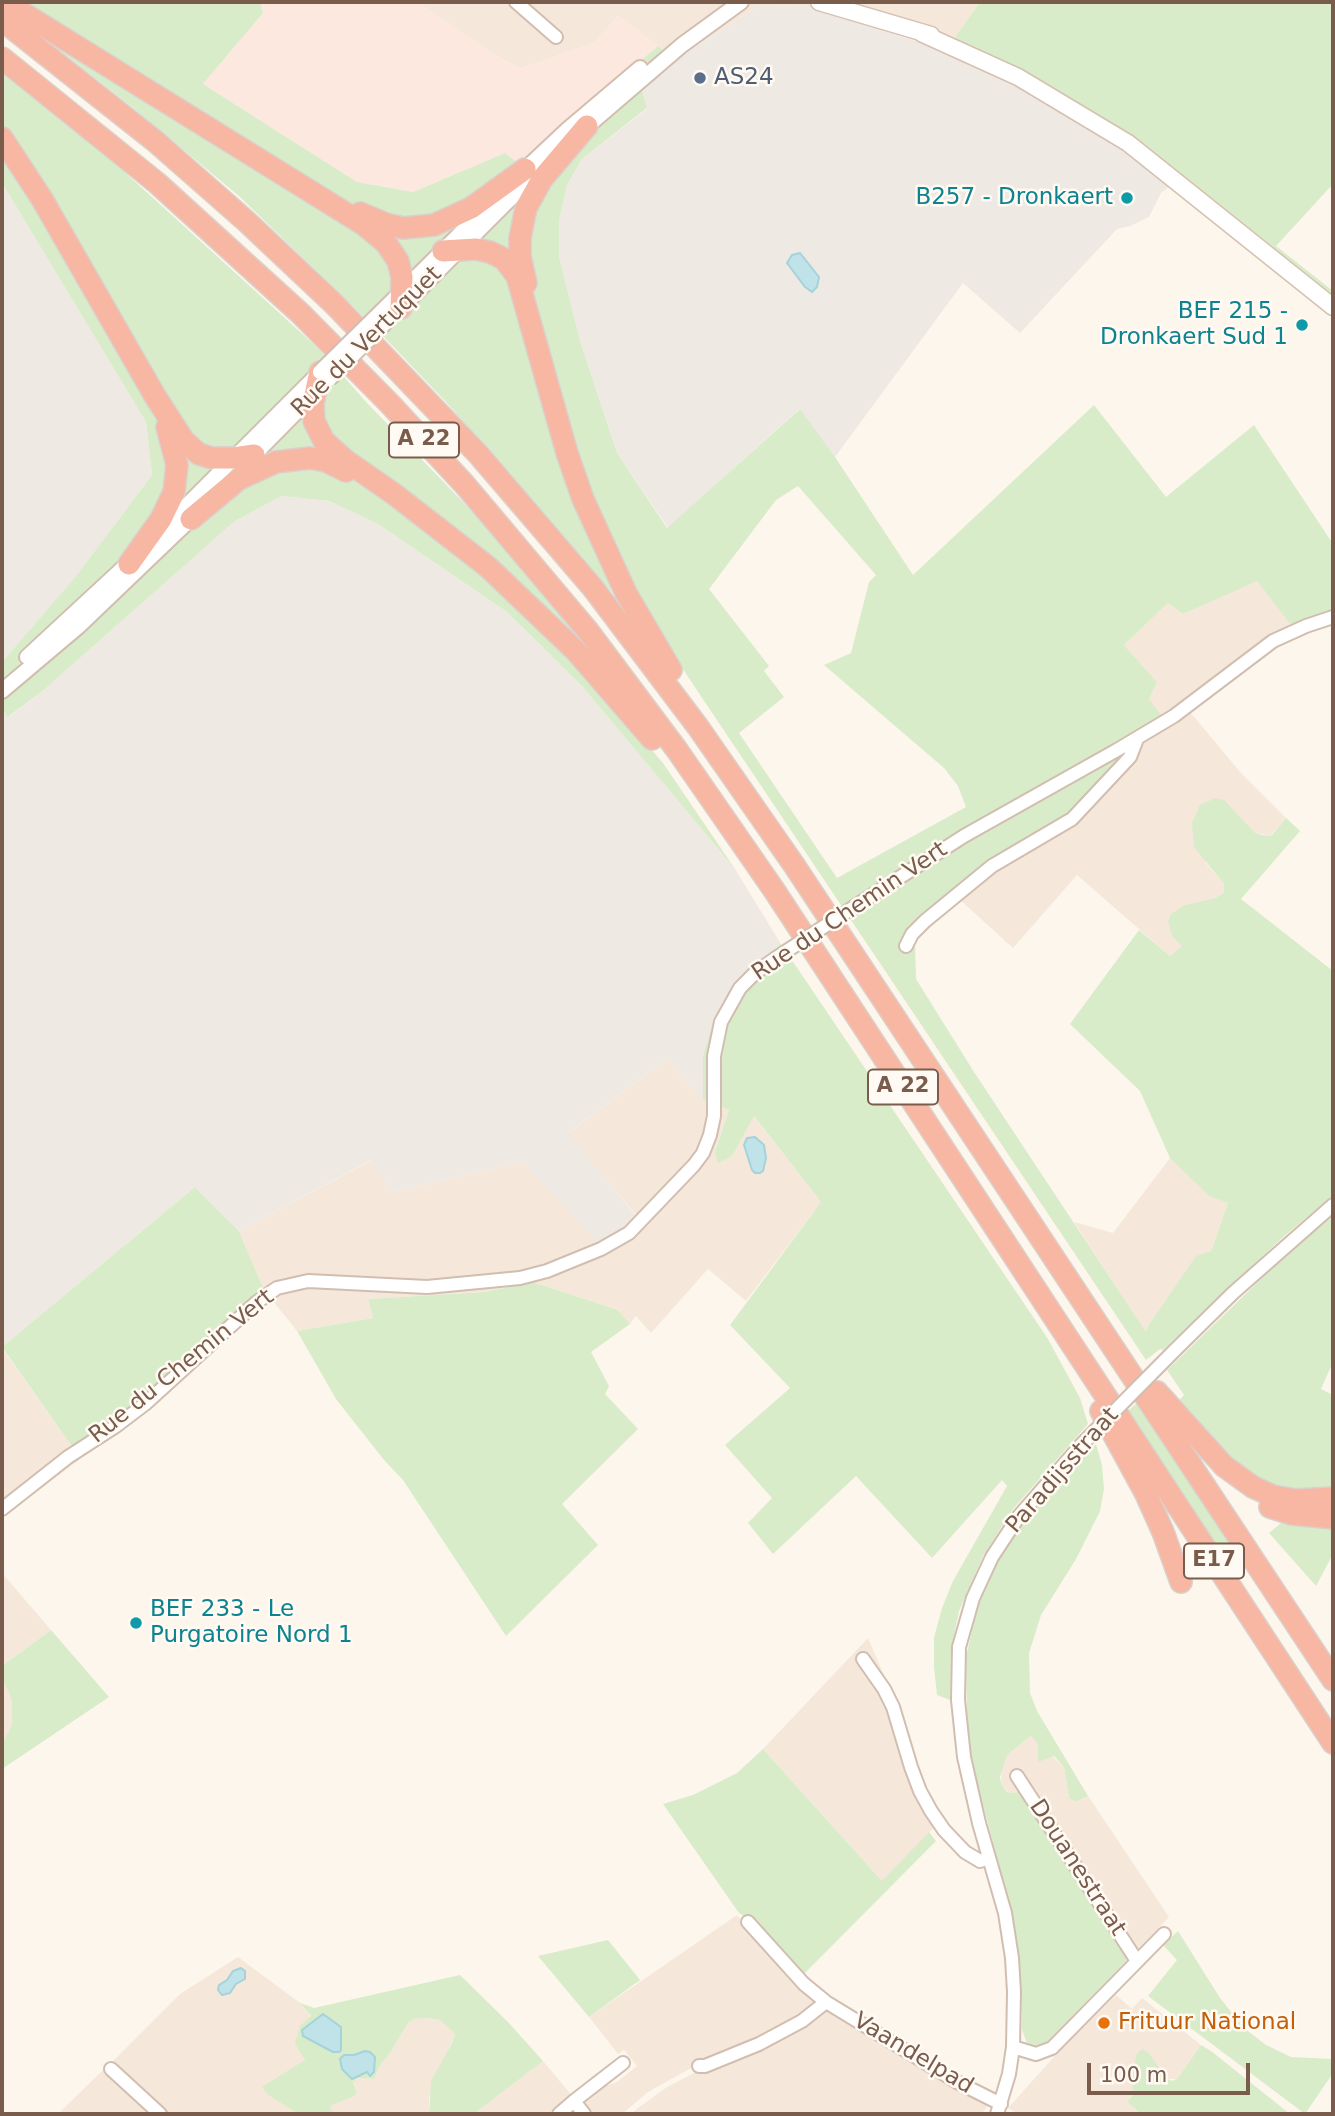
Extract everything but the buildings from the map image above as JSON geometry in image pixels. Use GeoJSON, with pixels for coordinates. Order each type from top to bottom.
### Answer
{"type":"FeatureCollection","features":[{"type":"Feature","properties":{"kind":"highway"},"geometry":{"type":"LineString","coordinates":[[5,2],[363,224],[386,243],[398,261],[393,308]]}},
{"type":"Feature","properties":{"kind":"highway","name":"A 22"},"geometry":{"type":"LineString","coordinates":[[2,20],[125,116],[216,194],[305,276],[378,347],[478,454],[568,558],[667,685],[744,791],[1115,1352]]}},
{"type":"Feature","properties":{"kind":"highway","name":"A 22"},"geometry":{"type":"LineString","coordinates":[[2,58],[118,150],[222,240],[330,343],[425,441],[588,631],[677,750],[774,890],[1096,1378]]}},
{"type":"Feature","properties":{"kind":"highway"},"geometry":{"type":"LineString","coordinates":[[545,370],[522,265],[521,223],[538,185],[587,126]]}},
{"type":"Feature","properties":{"kind":"highway"},"geometry":{"type":"LineString","coordinates":[[2,138],[51,213],[180,435],[193,450],[212,458],[244,457]]}},
{"type":"Feature","properties":{"kind":"highway"},"geometry":{"type":"LineString","coordinates":[[309,190],[386,224],[418,228],[434,225],[460,214],[525,169]]}},
{"type":"Feature","properties":{"kind":"highway"},"geometry":{"type":"LineString","coordinates":[[452,250],[490,252],[504,259],[513,270],[520,284],[572,469],[608,556],[636,610],[723,750],[744,791]]}},
{"type":"Feature","properties":{"kind":"highway"},"geometry":{"type":"LineString","coordinates":[[321,382],[314,421],[324,441],[345,460],[488,567],[575,650],[641,724],[731,843],[774,890]]}},
{"type":"Feature","properties":{"kind":"highway"},"geometry":{"type":"LineString","coordinates":[[129,564],[161,519],[176,483],[176,456],[155,396]]}},
{"type":"Feature","properties":{"kind":"highway"},"geometry":{"type":"LineString","coordinates":[[191,519],[247,474],[276,461],[296,458],[326,461],[410,507]]}},
{"type":"Feature","properties":{"kind":"highway"},"geometry":{"type":"LineString","coordinates":[[1033,1283],[1047,1321],[1133,1468],[1163,1532],[1181,1582]]}},
{"type":"Feature","properties":{"kind":"highway"},"geometry":{"type":"LineString","coordinates":[[1078,1295],[1122,1344],[1172,1420],[1222,1476],[1248,1496],[1270,1508],[1292,1514],[1333,1518]]}},
{"type":"Feature","properties":{"kind":"highway","name":"E17"},"geometry":{"type":"LineString","coordinates":[[1115,1352],[1333,1681]]}},
{"type":"Feature","properties":{"kind":"highway"},"geometry":{"type":"LineString","coordinates":[[1142,1374],[1177,1417],[1224,1466],[1253,1488],[1273,1496],[1296,1500],[1333,1498]]}},
{"type":"Feature","properties":{"kind":"highway","name":"E17"},"geometry":{"type":"LineString","coordinates":[[1096,1378],[1333,1743]]}},
{"type":"Feature","properties":{"kind":"main road"},"geometry":{"type":"LineString","coordinates":[[823,2],[921,33],[1018,77],[1115,134],[1145,155],[1333,307]]}},
{"type":"Feature","properties":{"kind":"street"},"geometry":{"type":"LineString","coordinates":[[516,2],[556,37]]}},
{"type":"Feature","properties":{"kind":"street","name":"Rue du Vertuquet"},"geometry":{"type":"LineString","coordinates":[[452,250],[525,169],[594,106],[724,2]]}},
{"type":"Feature","properties":{"kind":"street","name":"Rue du Vertuquet"},"geometry":{"type":"LineString","coordinates":[[2,679],[81,610],[244,457],[452,250],[547,162],[682,45],[741,2]]}},
{"type":"Feature","properties":{"kind":"street","name":"Rue du Vertuquet"},"geometry":{"type":"LineString","coordinates":[[2,691],[79,626],[191,519],[244,457],[321,382]]}},
{"type":"Feature","properties":{"kind":"street","name":"Rue du Chemin Vert"},"geometry":{"type":"LineString","coordinates":[[2,1508],[145,1404],[257,1302],[277,1289],[308,1281],[427,1287],[520,1278],[547,1271],[601,1249],[629,1233],[695,1165],[703,1153],[714,1116],[715,1056],[721,1022],[740,988],[755,973],[964,836],[1137,739],[1179,712],[1273,641],[1333,617]]}},
{"type":"Feature","properties":{"kind":"street","name":"Rue du Chemin Vert"},"geometry":{"type":"LineString","coordinates":[[906,946],[912,934],[925,921],[992,866],[1072,819],[1130,757],[1137,739]]}},
{"type":"Feature","properties":{"kind":"street","name":"Paradijsstraat"},"geometry":{"type":"LineString","coordinates":[[999,2109],[1013,2047],[1014,1992],[1012,1958],[1004,1913],[964,1757],[958,1700],[959,1647],[973,1598],[992,1557],[1019,1516],[1081,1445],[1233,1293],[1333,1205]]}},
{"type":"Feature","properties":{"kind":"street"},"geometry":{"type":"LineString","coordinates":[[863,1658],[893,1707],[920,1791],[932,1811],[944,1830],[965,1852],[980,1861],[989,1858]]}},
{"type":"Feature","properties":{"kind":"street","name":"Douanestraat"},"geometry":{"type":"LineString","coordinates":[[1017,1776],[1137,1961]]}},
{"type":"Feature","properties":{"kind":"street","name":"Vaandelpad"},"geometry":{"type":"LineString","coordinates":[[748,1922],[804,1984],[826,2001],[999,2109]]}},
{"type":"Feature","properties":{"kind":"street"},"geometry":{"type":"LineString","coordinates":[[1013,2047],[1036,2053],[1052,2048],[1164,1934]]}},
{"type":"Feature","properties":{"kind":"street","name":"Vaandelpad"},"geometry":{"type":"LineString","coordinates":[[699,2066],[759,2045],[802,2021],[826,2001]]}},
{"type":"Feature","properties":{"kind":"street"},"geometry":{"type":"LineString","coordinates":[[559,2114],[623,2063]]}},
{"type":"Feature","properties":{"kind":"street"},"geometry":{"type":"LineString","coordinates":[[111,2069],[160,2114]]}},
{"type":"Feature","properties":{"kind":"street"},"geometry":{"type":"LineString","coordinates":[[574,2101],[584,2114]]}},
{"type":"Feature","properties":{"kind":"shaded area"},"geometry":{"type":"Polygon","coordinates":[[[260,2],[417,2],[493,54],[520,69],[594,43],[618,16],[658,46],[518,163],[505,153],[413,192],[357,182],[203,84],[263,13],[260,2]]]}},
{"type":"Feature","properties":{"kind":"shaded area"},"geometry":{"type":"Polygon","coordinates":[[[417,2],[980,2],[956,36],[949,51],[806,7],[758,6],[676,60],[618,16],[594,43],[520,69],[493,54],[417,2]]]}},
{"type":"Feature","properties":{"kind":"shaded area"},"geometry":{"type":"Polygon","coordinates":[[[758,6],[806,7],[949,51],[1014,81],[1098,131],[1170,186],[1161,193],[1149,217],[1117,229],[1020,333],[963,283],[835,457],[799,409],[668,528],[617,453],[580,341],[559,256],[559,221],[567,185],[582,159],[647,109],[640,88],[676,60],[758,6]]]}},
{"type":"Feature","properties":{"kind":"shaded area"},"geometry":{"type":"Polygon","coordinates":[[[2,183],[146,422],[152,475],[76,576],[2,662],[2,183]]]}},
{"type":"Feature","properties":{"kind":"shaded area"},"geometry":{"type":"Polygon","coordinates":[[[282,496],[329,501],[378,524],[507,612],[582,686],[735,869],[781,944],[753,966],[703,1056],[703,1100],[667,1059],[568,1133],[637,1217],[622,1232],[600,1244],[522,1162],[392,1192],[371,1160],[239,1231],[195,1187],[2,1347],[2,709],[9,717],[46,688],[235,521],[282,496]]]}},
{"type":"Feature","properties":{"kind":"shaded area"},"geometry":{"type":"Polygon","coordinates":[[[1257,580],[1297,633],[1286,637],[1226,679],[1190,712],[1241,773],[1286,818],[1270,836],[1254,832],[1205,862],[1224,884],[1224,893],[1215,898],[1185,905],[1183,946],[1170,956],[1077,875],[1013,948],[958,898],[1149,699],[1157,682],[1124,645],[1168,603],[1183,614],[1257,580]]]}},
{"type":"Feature","properties":{"kind":"shaded area"},"geometry":{"type":"Polygon","coordinates":[[[667,1059],[703,1100],[729,1110],[715,1152],[732,1156],[753,1115],[821,1202],[746,1301],[708,1269],[651,1333],[636,1316],[630,1324],[618,1310],[533,1282],[485,1292],[368,1299],[373,1318],[297,1331],[264,1290],[239,1231],[372,1160],[392,1192],[522,1162],[637,1216],[567,1134],[667,1059]]]}},
{"type":"Feature","properties":{"kind":"shaded area"},"geometry":{"type":"Polygon","coordinates":[[[1170,1158],[1209,1195],[1228,1203],[1211,1251],[1196,1257],[1148,1326],[1146,1333],[1074,1222],[1113,1233],[1170,1158]]]}},
{"type":"Feature","properties":{"kind":"shaded area"},"geometry":{"type":"Polygon","coordinates":[[[2,1348],[73,1448],[83,1457],[2,1518],[2,1348]]]}},
{"type":"Feature","properties":{"kind":"shaded area"},"geometry":{"type":"Polygon","coordinates":[[[2,1573],[51,1630],[2,1666],[2,1573]]]}},
{"type":"Feature","properties":{"kind":"shaded area"},"geometry":{"type":"Polygon","coordinates":[[[868,1638],[897,1706],[936,1825],[883,1882],[763,1749],[868,1638]]]}},
{"type":"Feature","properties":{"kind":"shaded area"},"geometry":{"type":"Polygon","coordinates":[[[2,1677],[12,1701],[12,1726],[2,1744],[2,1677]]]}},
{"type":"Feature","properties":{"kind":"shaded area"},"geometry":{"type":"Polygon","coordinates":[[[1031,1736],[1064,1767],[1069,1798],[1075,1802],[1088,1796],[1169,1917],[1134,1953],[1025,1785],[1016,1793],[1008,1792],[1001,1783],[1002,1766],[1007,1755],[1031,1736]]]}},
{"type":"Feature","properties":{"kind":"shaded area"},"geometry":{"type":"Polygon","coordinates":[[[737,1915],[821,2004],[760,2043],[700,2063],[648,2092],[622,2114],[590,2114],[585,2108],[585,2100],[599,2088],[617,2082],[637,2066],[624,2050],[618,2054],[589,2017],[737,1915]]]}},
{"type":"Feature","properties":{"kind":"shaded area"},"geometry":{"type":"Polygon","coordinates":[[[238,1957],[300,2003],[311,2017],[305,2060],[268,2095],[298,2114],[167,2114],[111,2063],[180,1994],[238,1957]]]}},
{"type":"Feature","properties":{"kind":"shaded area"},"geometry":{"type":"Polygon","coordinates":[[[1116,1995],[1132,2009],[1142,1998],[1201,2045],[1177,2079],[1166,2079],[1149,2053],[1134,2069],[1134,2094],[1127,2102],[1141,2114],[1018,2114],[1008,2108],[1061,2049],[1116,1995]]]}},
{"type":"Feature","properties":{"kind":"shaded area"},"geometry":{"type":"Polygon","coordinates":[[[827,2006],[989,2104],[982,2114],[630,2114],[667,2087],[694,2073],[759,2048],[827,2006]]]}},
{"type":"Feature","properties":{"kind":"shaded area"},"geometry":{"type":"Polygon","coordinates":[[[414,2019],[440,2020],[455,2034],[429,2097],[429,2114],[337,2114],[330,2109],[332,2105],[357,2091],[353,2081],[358,2078],[374,2079],[408,2023],[414,2019]]]}},
{"type":"Feature","properties":{"kind":"shaded area"},"geometry":{"type":"Polygon","coordinates":[[[543,2061],[573,2097],[551,2114],[474,2114],[543,2061]]]}},
{"type":"Feature","properties":{"kind":"shaded area"},"geometry":{"type":"Polygon","coordinates":[[[105,2068],[136,2103],[151,2114],[58,2114],[105,2068]]]}},
{"type":"Feature","properties":{"kind":"green space"},"geometry":{"type":"Polygon","coordinates":[[[16,2],[260,2],[263,13],[203,84],[357,182],[413,192],[505,153],[518,163],[658,46],[676,60],[641,88],[647,108],[582,159],[567,185],[559,221],[559,256],[580,341],[617,453],[667,528],[800,409],[913,575],[1094,405],[1166,497],[1254,425],[1333,544],[1333,621],[1297,633],[1257,581],[1183,614],[1168,603],[1124,645],[1157,682],[1149,699],[1167,724],[1120,762],[1072,815],[994,858],[923,929],[915,944],[916,979],[974,1072],[1146,1332],[1196,1256],[1211,1251],[1228,1203],[1209,1196],[1170,1158],[1140,1091],[1070,1024],[1139,930],[1170,956],[1182,946],[1172,936],[1168,921],[1171,914],[1185,905],[1215,898],[1224,893],[1224,884],[1194,847],[1192,823],[1200,805],[1215,798],[1224,800],[1254,832],[1262,835],[1271,836],[1286,818],[1300,831],[1241,899],[1333,971],[1333,1195],[1282,1238],[1163,1350],[1160,1349],[1146,1360],[670,650],[617,598],[446,402],[384,337],[239,196],[44,38],[16,2]],[[798,486],[776,500],[709,589],[769,666],[764,671],[784,697],[739,733],[837,878],[966,807],[958,786],[944,768],[824,665],[851,653],[869,582],[876,575],[798,486]]]}},
{"type":"Feature","properties":{"kind":"green space"},"geometry":{"type":"Polygon","coordinates":[[[980,2],[1333,2],[1333,184],[1276,246],[1333,291],[1333,316],[1098,131],[1014,81],[949,51],[956,36],[980,2]]]}},
{"type":"Feature","properties":{"kind":"green space"},"geometry":{"type":"Polygon","coordinates":[[[2,73],[86,137],[320,350],[368,404],[498,538],[598,659],[589,677],[663,763],[735,869],[582,686],[507,612],[378,524],[329,501],[282,496],[235,521],[46,688],[8,717],[2,709],[2,662],[76,576],[152,475],[146,422],[2,183],[2,73]]]}},
{"type":"Feature","properties":{"kind":"green space"},"geometry":{"type":"Polygon","coordinates":[[[781,944],[1048,1339],[1080,1398],[1088,1424],[1013,1509],[983,1556],[959,1611],[951,1650],[950,1700],[937,1695],[934,1638],[953,1581],[1007,1486],[1002,1480],[932,1558],[856,1476],[773,1554],[748,1523],[772,1498],[725,1445],[790,1388],[730,1325],[821,1202],[754,1116],[732,1156],[718,1163],[715,1152],[729,1110],[703,1100],[703,1056],[715,1018],[735,987],[753,966],[781,944]]]}},
{"type":"Feature","properties":{"kind":"green space"},"geometry":{"type":"Polygon","coordinates":[[[195,1187],[239,1231],[264,1290],[125,1413],[73,1448],[2,1347],[195,1187]]]}},
{"type":"Feature","properties":{"kind":"green space"},"geometry":{"type":"Polygon","coordinates":[[[1333,1216],[1333,1362],[1321,1389],[1333,1395],[1333,1494],[1301,1495],[1246,1476],[1178,1401],[1184,1395],[1167,1370],[1290,1251],[1333,1216]]]}},
{"type":"Feature","properties":{"kind":"green space"},"geometry":{"type":"Polygon","coordinates":[[[533,1282],[618,1310],[630,1324],[591,1352],[609,1386],[605,1394],[638,1429],[562,1504],[598,1545],[506,1636],[403,1480],[336,1399],[297,1331],[373,1318],[368,1299],[485,1292],[533,1282]]]}},
{"type":"Feature","properties":{"kind":"green space"},"geometry":{"type":"Polygon","coordinates":[[[1139,1401],[1236,1547],[1228,1566],[1128,1411],[1139,1401]]]}},
{"type":"Feature","properties":{"kind":"green space"},"geometry":{"type":"Polygon","coordinates":[[[1096,1444],[1102,1465],[1104,1489],[1100,1511],[1076,1559],[1041,1615],[1029,1653],[1030,1693],[1037,1711],[1088,1796],[1075,1802],[1069,1798],[1064,1767],[1054,1756],[1038,1762],[1038,1744],[1031,1736],[1007,1755],[1000,1777],[1007,1792],[1016,1793],[1019,1790],[1128,1959],[1048,2041],[1034,2046],[1027,2043],[1022,2030],[1022,1991],[1009,1903],[973,1767],[967,1728],[966,1657],[978,1604],[994,1568],[1027,1517],[1096,1444]]]}},
{"type":"Feature","properties":{"kind":"green space"},"geometry":{"type":"Polygon","coordinates":[[[1286,1519],[1333,1524],[1333,1554],[1316,1586],[1269,1533],[1286,1519]]]}},
{"type":"Feature","properties":{"kind":"green space"},"geometry":{"type":"Polygon","coordinates":[[[51,1630],[109,1697],[2,1769],[2,1744],[12,1725],[12,1701],[2,1677],[2,1666],[51,1630]]]}},
{"type":"Feature","properties":{"kind":"green space"},"geometry":{"type":"Polygon","coordinates":[[[763,1749],[882,1881],[929,1832],[936,1841],[801,1977],[749,1919],[739,1913],[663,1804],[693,1795],[737,1773],[763,1749]]]}},
{"type":"Feature","properties":{"kind":"green space"},"geometry":{"type":"Polygon","coordinates":[[[1178,1931],[1220,1998],[1244,2028],[1266,2045],[1291,2057],[1333,2059],[1333,2073],[1305,2114],[1148,1996],[1177,1960],[1163,1945],[1178,1931]]]}},
{"type":"Feature","properties":{"kind":"green space"},"geometry":{"type":"Polygon","coordinates":[[[608,1940],[640,1980],[589,2017],[538,1956],[608,1940]]]}},
{"type":"Feature","properties":{"kind":"green space"},"geometry":{"type":"Polygon","coordinates":[[[460,1975],[543,2061],[474,2114],[429,2114],[431,2081],[455,2034],[440,2020],[428,2018],[414,2019],[408,2023],[374,2079],[358,2078],[353,2082],[357,2092],[354,2096],[332,2105],[330,2109],[337,2114],[298,2114],[268,2095],[262,2087],[305,2060],[295,2043],[300,2026],[311,2016],[300,2003],[314,2008],[460,1975]]]}},
{"type":"Feature","properties":{"kind":"green space"},"geometry":{"type":"Polygon","coordinates":[[[1201,2045],[1290,2114],[1141,2114],[1127,2102],[1134,2094],[1132,2083],[1136,2055],[1142,2049],[1149,2053],[1171,2081],[1177,2079],[1201,2045]]]}},
{"type":"Feature","properties":{"kind":"water"},"geometry":{"type":"Polygon","coordinates":[[[800,253],[819,277],[817,287],[812,292],[787,263],[792,255],[800,253]]]}},
{"type":"Feature","properties":{"kind":"water"},"geometry":{"type":"Polygon","coordinates":[[[755,1137],[764,1145],[766,1158],[760,1173],[752,1170],[744,1145],[747,1138],[755,1137]]]}},
{"type":"Feature","properties":{"kind":"water"},"geometry":{"type":"Polygon","coordinates":[[[241,1968],[245,1971],[245,1979],[236,1984],[230,1993],[222,1995],[218,1990],[219,1985],[227,1980],[233,1971],[241,1968]]]}},
{"type":"Feature","properties":{"kind":"water"},"geometry":{"type":"Polygon","coordinates":[[[323,2014],[341,2027],[339,2052],[333,2052],[303,2036],[302,2030],[323,2014]]]}},
{"type":"Feature","properties":{"kind":"water"},"geometry":{"type":"Polygon","coordinates":[[[365,2051],[375,2057],[374,2072],[370,2076],[367,2072],[352,2079],[342,2069],[340,2059],[344,2055],[365,2051]]]}},
{"type":"Feature","properties":{"kind":"place","name":"AS24"},"geometry":{"type":"Point","coordinates":[700,78]}},
{"type":"Feature","properties":{"kind":"place","name":"B257 - Dronkaert"},"geometry":{"type":"Point","coordinates":[1127,198]}},
{"type":"Feature","properties":{"kind":"place","name":"BEF 215 - Dronkaert Sud 1"},"geometry":{"type":"Point","coordinates":[1302,325]}},
{"type":"Feature","properties":{"kind":"place","name":"BEF 233 - Le Purgatoire Nord 1"},"geometry":{"type":"Point","coordinates":[136,1623]}},
{"type":"Feature","properties":{"kind":"place","name":"Frituur National"},"geometry":{"type":"Point","coordinates":[1104,2023]}}]}
